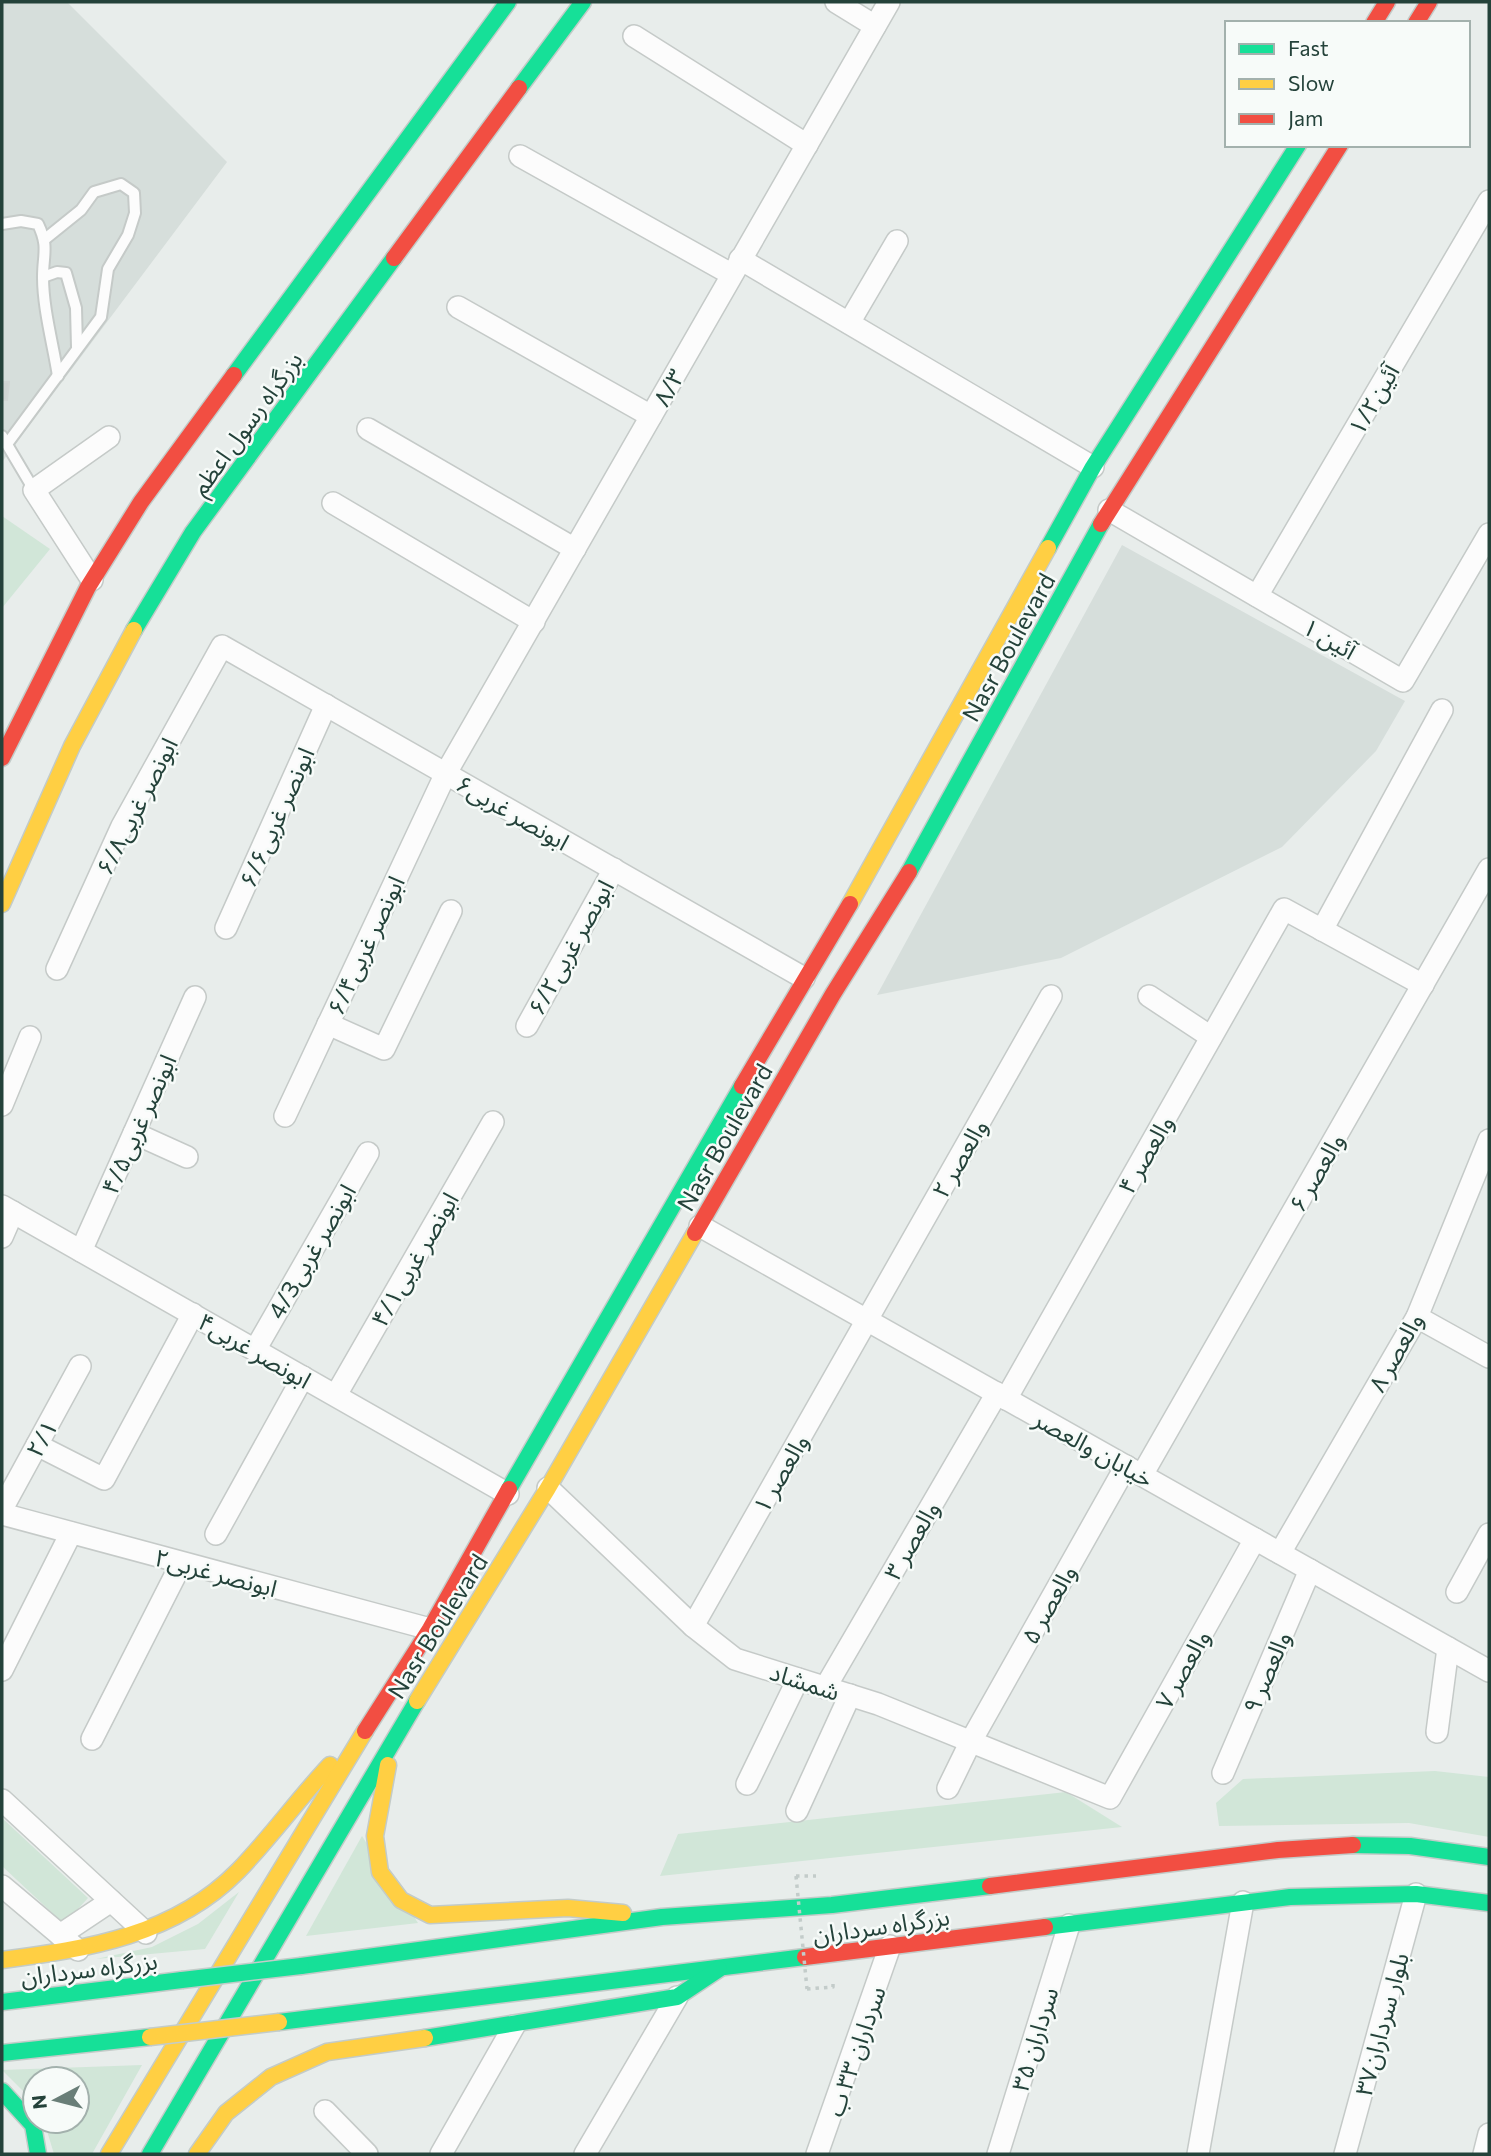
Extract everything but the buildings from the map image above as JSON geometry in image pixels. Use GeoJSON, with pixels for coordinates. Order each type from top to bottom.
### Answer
{"type":"FeatureCollection","features":[{"type":"Feature","properties":{"kind":"main road","name":"بزرگراه رسول اعظم"},"geometry":{"type":"LineString","coordinates":[[2,758],[92,580],[141,502],[508,2]]}},
{"type":"Feature","properties":{"kind":"main road","name":"بزرگراه رسول اعظم"},"geometry":{"type":"LineString","coordinates":[[2,904],[72,746],[144,611],[193,532],[583,2]]}},
{"type":"Feature","properties":{"kind":"main road"},"geometry":{"type":"LineString","coordinates":[[1375,21],[1388,2]]}},
{"type":"Feature","properties":{"kind":"main road"},"geometry":{"type":"LineString","coordinates":[[1417,21],[1429,2]]}},
{"type":"Feature","properties":{"kind":"main road","name":"Nasr Boulevard"},"geometry":{"type":"LineString","coordinates":[[150,2154],[391,1744],[548,1489],[833,994],[901,887],[1026,625],[1093,467],[1297,147]]}},
{"type":"Feature","properties":{"kind":"main road","name":"Nasr Boulevard"},"geometry":{"type":"LineString","coordinates":[[109,2154],[367,1727],[430,1629],[669,1208],[912,799],[1026,625],[1109,510],[1339,147]]}},
{"type":"Feature","properties":{"kind":"main road"},"geometry":{"type":"LineString","coordinates":[[2,1960],[78,1950],[146,1933],[200,1905],[237,1872],[307,1788],[367,1727]]}},
{"type":"Feature","properties":{"kind":"main road"},"geometry":{"type":"LineString","coordinates":[[391,1744],[375,1836],[380,1872],[401,1900],[430,1915],[568,1908],[662,1917]]}},
{"type":"Feature","properties":{"kind":"main road","name":"بزرگراه سرداران"},"geometry":{"type":"LineString","coordinates":[[2,2002],[301,1966],[662,1917],[832,1905],[1278,1850],[1355,1845],[1410,1846],[1489,1857]]}},
{"type":"Feature","properties":{"kind":"main road","name":"بزرگراه سرداران"},"geometry":{"type":"LineString","coordinates":[[2,2053],[719,1969],[1243,1902],[1355,1893],[1416,1894],[1489,1903]]}},
{"type":"Feature","properties":{"kind":"main road"},"geometry":{"type":"LineString","coordinates":[[197,2154],[226,2113],[271,2077],[327,2052],[514,2026],[677,1997],[719,1969]]}},
{"type":"Feature","properties":{"kind":"main road"},"geometry":{"type":"LineString","coordinates":[[2,2091],[33,2124],[38,2154]]}},
{"type":"Feature","properties":{"kind":"street"},"geometry":{"type":"LineString","coordinates":[[836,2],[876,26]]}},
{"type":"Feature","properties":{"kind":"street","name":"۸/۳"},"geometry":{"type":"LineString","coordinates":[[446,774],[890,2]]}},
{"type":"Feature","properties":{"kind":"street"},"geometry":{"type":"LineString","coordinates":[[634,36],[807,145]]}},
{"type":"Feature","properties":{"kind":"street"},"geometry":{"type":"LineString","coordinates":[[520,156],[849,323],[1093,467]]}},
{"type":"Feature","properties":{"kind":"street","name":"۱/۲آئین"},"geometry":{"type":"LineString","coordinates":[[1257,596],[1489,201]]}},
{"type":"Feature","properties":{"kind":"street"},"geometry":{"type":"LineString","coordinates":[[849,323],[897,241]]}},
{"type":"Feature","properties":{"kind":"street"},"geometry":{"type":"LineString","coordinates":[[458,307],[652,416]]}},
{"type":"Feature","properties":{"kind":"street"},"geometry":{"type":"LineString","coordinates":[[368,429],[575,549]]}},
{"type":"Feature","properties":{"kind":"street"},"geometry":{"type":"LineString","coordinates":[[92,580],[34,491],[109,437]]}},
{"type":"Feature","properties":{"kind":"street"},"geometry":{"type":"LineString","coordinates":[[332,503],[534,622]]}},
{"type":"Feature","properties":{"kind":"street","name":"آئین ۱"},"geometry":{"type":"LineString","coordinates":[[1109,510],[1403,681],[1489,534]]}},
{"type":"Feature","properties":{"kind":"street","name":"۶ابونصر غربی"},"geometry":{"type":"LineString","coordinates":[[222,646],[804,978]]}},
{"type":"Feature","properties":{"kind":"street","name":"۶/۸ابونصر غربی"},"geometry":{"type":"LineString","coordinates":[[57,969],[122,827],[222,646]]}},
{"type":"Feature","properties":{"kind":"street","name":"۶/۶ابونصر غربی"},"geometry":{"type":"LineString","coordinates":[[226,928],[326,705]]}},
{"type":"Feature","properties":{"kind":"street"},"geometry":{"type":"LineString","coordinates":[[1423,985],[1322,930],[1442,710]]}},
{"type":"Feature","properties":{"kind":"street","name":"۶/۴ابونصر غربی"},"geometry":{"type":"LineString","coordinates":[[285,1116],[446,774]]}},
{"type":"Feature","properties":{"kind":"street","name":"۶/۲ابونصر غربی"},"geometry":{"type":"LineString","coordinates":[[527,1026],[614,869]]}},
{"type":"Feature","properties":{"kind":"street","name":"والعصر ۶"},"geometry":{"type":"LineString","coordinates":[[1134,1471],[1489,869]]}},
{"type":"Feature","properties":{"kind":"street","name":"والعصر ۴"},"geometry":{"type":"LineString","coordinates":[[1001,1396],[1284,909],[1322,930]]}},
{"type":"Feature","properties":{"kind":"street"},"geometry":{"type":"LineString","coordinates":[[328,1024],[384,1049],[451,911]]}},
{"type":"Feature","properties":{"kind":"street","name":"والعصر ۲"},"geometry":{"type":"LineString","coordinates":[[867,1320],[1051,996]]}},
{"type":"Feature","properties":{"kind":"street"},"geometry":{"type":"LineString","coordinates":[[1149,996],[1211,1037]]}},
{"type":"Feature","properties":{"kind":"street","name":"۴/۵ابونصر غربی"},"geometry":{"type":"LineString","coordinates":[[81,1251],[195,997]]}},
{"type":"Feature","properties":{"kind":"street"},"geometry":{"type":"LineString","coordinates":[[2,1105],[30,1037]]}},
{"type":"Feature","properties":{"kind":"street","name":"۴/۱ابونصر غربی"},"geometry":{"type":"LineString","coordinates":[[336,1395],[493,1122]]}},
{"type":"Feature","properties":{"kind":"street"},"geometry":{"type":"LineString","coordinates":[[134,1133],[187,1157]]}},
{"type":"Feature","properties":{"kind":"street","name":"والعصر ۸"},"geometry":{"type":"LineString","coordinates":[[1280,1553],[1417,1317],[1489,1140]]}},
{"type":"Feature","properties":{"kind":"street","name":"4/3ابونصر غربی"},"geometry":{"type":"LineString","coordinates":[[255,1350],[368,1153]]}},
{"type":"Feature","properties":{"kind":"street"},"geometry":{"type":"LineString","coordinates":[[2,1237],[7,1209]]}},
{"type":"Feature","properties":{"kind":"street","name":"۴ابونصر غربی"},"geometry":{"type":"LineString","coordinates":[[7,1209],[509,1494]]}},
{"type":"Feature","properties":{"kind":"street","name":"خیابان والعصر"},"geometry":{"type":"LineString","coordinates":[[699,1226],[1489,1671]]}},
{"type":"Feature","properties":{"kind":"street"},"geometry":{"type":"LineString","coordinates":[[37,1445],[104,1479],[193,1314]]}},
{"type":"Feature","properties":{"kind":"street"},"geometry":{"type":"LineString","coordinates":[[1417,1317],[1488,1352]]}},
{"type":"Feature","properties":{"kind":"street","name":"والعصر ۱"},"geometry":{"type":"LineString","coordinates":[[693,1626],[867,1320]]}},
{"type":"Feature","properties":{"kind":"street","name":"۲/۱"},"geometry":{"type":"LineString","coordinates":[[2,1512],[80,1367]]}},
{"type":"Feature","properties":{"kind":"street"},"geometry":{"type":"LineString","coordinates":[[216,1535],[303,1377]]}},
{"type":"Feature","properties":{"kind":"street","name":"والعصر ۳"},"geometry":{"type":"LineString","coordinates":[[825,1688],[1001,1396]]}},
{"type":"Feature","properties":{"kind":"street","name":"والعصر ۵"},"geometry":{"type":"LineString","coordinates":[[948,1788],[971,1741],[1134,1471]]}},
{"type":"Feature","properties":{"kind":"street","name":"شمشاد"},"geometry":{"type":"LineString","coordinates":[[548,1489],[693,1626],[736,1659],[850,1695],[1110,1798]]}},
{"type":"Feature","properties":{"kind":"street","name":"۲ابونصر غربی"},"geometry":{"type":"LineString","coordinates":[[2,1512],[181,1564],[430,1629]]}},
{"type":"Feature","properties":{"kind":"street"},"geometry":{"type":"LineString","coordinates":[[2,1670],[71,1533]]}},
{"type":"Feature","properties":{"kind":"street"},"geometry":{"type":"LineString","coordinates":[[1457,1592],[1489,1534]]}},
{"type":"Feature","properties":{"kind":"street","name":"والعصر ۷"},"geometry":{"type":"LineString","coordinates":[[1110,1798],[1255,1539]]}},
{"type":"Feature","properties":{"kind":"street"},"geometry":{"type":"LineString","coordinates":[[92,1739],[181,1564]]}},
{"type":"Feature","properties":{"kind":"street","name":"والعصر ۹"},"geometry":{"type":"LineString","coordinates":[[1223,1773],[1310,1570]]}},
{"type":"Feature","properties":{"kind":"street"},"geometry":{"type":"LineString","coordinates":[[1437,1732],[1448,1648]]}},
{"type":"Feature","properties":{"kind":"street"},"geometry":{"type":"LineString","coordinates":[[747,1784],[798,1679]]}},
{"type":"Feature","properties":{"kind":"street"},"geometry":{"type":"LineString","coordinates":[[797,1811],[850,1695]]}},
{"type":"Feature","properties":{"kind":"street"},"geometry":{"type":"LineString","coordinates":[[2,1800],[146,1933]]}},
{"type":"Feature","properties":{"kind":"street"},"geometry":{"type":"LineString","coordinates":[[2,1886],[78,1950]]}},
{"type":"Feature","properties":{"kind":"street","name":"بلوار سرداران۳۷"},"geometry":{"type":"LineString","coordinates":[[1345,2154],[1416,1894]]}},
{"type":"Feature","properties":{"kind":"street"},"geometry":{"type":"LineString","coordinates":[[60,1935],[111,1901]]}},
{"type":"Feature","properties":{"kind":"street"},"geometry":{"type":"LineString","coordinates":[[1198,2154],[1243,1902]]}},
{"type":"Feature","properties":{"kind":"street","name":"سرداران ۳۵"},"geometry":{"type":"LineString","coordinates":[[998,2154],[1069,1925]]}},
{"type":"Feature","properties":{"kind":"street","name":"سرداران ۳۳ ب"},"geometry":{"type":"LineString","coordinates":[[817,2154],[890,1946]]}},
{"type":"Feature","properties":{"kind":"street"},"geometry":{"type":"LineString","coordinates":[[585,2154],[677,1997]]}},
{"type":"Feature","properties":{"kind":"street"},"geometry":{"type":"LineString","coordinates":[[440,2154],[514,2026]]}},
{"type":"Feature","properties":{"kind":"street"},"geometry":{"type":"LineString","coordinates":[[325,2111],[367,2154]]}},
{"type":"Feature","properties":{"kind":"street"},"geometry":{"type":"LineString","coordinates":[[1484,2154],[1489,2134]]}},
{"type":"Feature","properties":{"kind":"lane"},"geometry":{"type":"LineString","coordinates":[[34,491],[4,440],[58,376],[101,317],[108,269],[128,235],[135,213],[134,193],[121,184],[94,192],[81,210],[45,239]]}},
{"type":"Feature","properties":{"kind":"lane"},"geometry":{"type":"LineString","coordinates":[[2,225],[21,221],[38,224],[45,239],[47,256],[43,277],[58,376]]}},
{"type":"Feature","properties":{"kind":"lane"},"geometry":{"type":"LineString","coordinates":[[43,277],[57,272],[66,273],[76,308],[78,347]]}},
{"type":"Feature","properties":{"kind":"path"},"geometry":{"type":"LineString","coordinates":[[796,1876],[807,1989],[833,1987]]}},
{"type":"Feature","properties":{"kind":"shaded area"},"geometry":{"type":"Polygon","coordinates":[[[2,2],[67,2],[227,162],[2,462],[2,2]]]}},
{"type":"Feature","properties":{"kind":"shaded area"},"geometry":{"type":"Polygon","coordinates":[[[1122,545],[1405,701],[1376,751],[1282,847],[1061,958],[877,995],[1122,545]]]}},
{"type":"Feature","properties":{"kind":"green space"},"geometry":{"type":"Polygon","coordinates":[[[2,516],[50,549],[2,608],[2,516]]]}},
{"type":"Feature","properties":{"kind":"green space"},"geometry":{"type":"Polygon","coordinates":[[[1435,1771],[1489,1777],[1489,1837],[1409,1823],[1219,1826],[1216,1803],[1243,1779],[1435,1771]]]}},
{"type":"Feature","properties":{"kind":"green space"},"geometry":{"type":"Polygon","coordinates":[[[1066,1792],[1122,1827],[660,1876],[678,1834],[1066,1792]]]}},
{"type":"Feature","properties":{"kind":"green space"},"geometry":{"type":"Polygon","coordinates":[[[2,1818],[88,1898],[64,1924],[2,1866],[2,1818]]]}},
{"type":"Feature","properties":{"kind":"green space"},"geometry":{"type":"Polygon","coordinates":[[[362,1836],[418,1923],[306,1936],[362,1836]]]}},
{"type":"Feature","properties":{"kind":"green space"},"geometry":{"type":"Polygon","coordinates":[[[239,1892],[205,1949],[96,1959],[152,1947],[198,1924],[239,1892]]]}},
{"type":"Feature","properties":{"kind":"green space"},"geometry":{"type":"Polygon","coordinates":[[[142,2065],[92,2154],[54,2154],[48,2135],[91,2135],[91,2067],[142,2065]]]}},
{"type":"Feature","properties":{"kind":"green space"},"geometry":{"type":"Polygon","coordinates":[[[21,2069],[21,2089],[2,2070],[21,2069]]]}},
{"type":"Feature","properties":{"kind":"traffic: fast"},"geometry":{"type":"LineString","coordinates":[[234,375],[508,2]]}},
{"type":"Feature","properties":{"kind":"traffic: fast"},"geometry":{"type":"LineString","coordinates":[[519,88],[583,2]]}},
{"type":"Feature","properties":{"kind":"traffic: fast"},"geometry":{"type":"LineString","coordinates":[[1048,548],[1093,467],[1297,147]]}},
{"type":"Feature","properties":{"kind":"traffic: fast"},"geometry":{"type":"LineString","coordinates":[[134,630],[193,532],[394,258]]}},
{"type":"Feature","properties":{"kind":"traffic: fast"},"geometry":{"type":"LineString","coordinates":[[909,872],[1101,524]]}},
{"type":"Feature","properties":{"kind":"traffic: fast"},"geometry":{"type":"LineString","coordinates":[[509,1489],[742,1086]]}},
{"type":"Feature","properties":{"kind":"traffic: fast"},"geometry":{"type":"LineString","coordinates":[[150,2154],[417,1701]]}},
{"type":"Feature","properties":{"kind":"traffic: fast"},"geometry":{"type":"LineString","coordinates":[[1353,1845],[1410,1846],[1489,1857]]}},
{"type":"Feature","properties":{"kind":"traffic: fast"},"geometry":{"type":"LineString","coordinates":[[301,1966],[662,1917],[832,1905],[990,1886]]}},
{"type":"Feature","properties":{"kind":"traffic: fast"},"geometry":{"type":"LineString","coordinates":[[1045,1927],[1290,1897],[1416,1894],[1489,1903]]}},
{"type":"Feature","properties":{"kind":"traffic: fast"},"geometry":{"type":"LineString","coordinates":[[279,2022],[805,1957]]}},
{"type":"Feature","properties":{"kind":"traffic: fast"},"geometry":{"type":"LineString","coordinates":[[182,1980],[301,1966]]}},
{"type":"Feature","properties":{"kind":"traffic: fast"},"geometry":{"type":"LineString","coordinates":[[425,2038],[677,1997],[719,1969]]}},
{"type":"Feature","properties":{"kind":"traffic: fast"},"geometry":{"type":"LineString","coordinates":[[2,2002],[182,1980]]}},
{"type":"Feature","properties":{"kind":"traffic: fast"},"geometry":{"type":"LineString","coordinates":[[2,2053],[150,2037]]}},
{"type":"Feature","properties":{"kind":"traffic: fast"},"geometry":{"type":"LineString","coordinates":[[2,2091],[33,2125],[38,2154]]}},
{"type":"Feature","properties":{"kind":"traffic: slow"},"geometry":{"type":"LineString","coordinates":[[850,904],[1048,548]]}},
{"type":"Feature","properties":{"kind":"traffic: slow"},"geometry":{"type":"LineString","coordinates":[[2,904],[72,746],[134,630]]}},
{"type":"Feature","properties":{"kind":"traffic: slow"},"geometry":{"type":"LineString","coordinates":[[417,1701],[548,1488],[695,1233]]}},
{"type":"Feature","properties":{"kind":"traffic: slow"},"geometry":{"type":"LineString","coordinates":[[109,2154],[365,1731]]}},
{"type":"Feature","properties":{"kind":"traffic: slow"},"geometry":{"type":"LineString","coordinates":[[2,1960],[98,1944],[158,1924],[187,1910],[213,1893],[238,1871],[330,1765]]}},
{"type":"Feature","properties":{"kind":"traffic: slow"},"geometry":{"type":"LineString","coordinates":[[388,1765],[375,1836],[380,1872],[401,1900],[430,1915],[568,1908],[623,1913]]}},
{"type":"Feature","properties":{"kind":"traffic: slow"},"geometry":{"type":"LineString","coordinates":[[150,2037],[279,2022]]}},
{"type":"Feature","properties":{"kind":"traffic: slow"},"geometry":{"type":"LineString","coordinates":[[197,2154],[226,2113],[271,2077],[327,2052],[425,2038]]}},
{"type":"Feature","properties":{"kind":"traffic: jam"},"geometry":{"type":"LineString","coordinates":[[1375,21],[1387,2]]}},
{"type":"Feature","properties":{"kind":"traffic: jam"},"geometry":{"type":"LineString","coordinates":[[1417,21],[1429,2]]}},
{"type":"Feature","properties":{"kind":"traffic: jam"},"geometry":{"type":"LineString","coordinates":[[394,258],[519,88]]}},
{"type":"Feature","properties":{"kind":"traffic: jam"},"geometry":{"type":"LineString","coordinates":[[1101,524],[1339,147]]}},
{"type":"Feature","properties":{"kind":"traffic: jam"},"geometry":{"type":"LineString","coordinates":[[2,758],[88,587],[141,502],[234,375]]}},
{"type":"Feature","properties":{"kind":"traffic: jam"},"geometry":{"type":"LineString","coordinates":[[695,1233],[833,994],[909,872]]}},
{"type":"Feature","properties":{"kind":"traffic: jam"},"geometry":{"type":"LineString","coordinates":[[742,1086],[850,904]]}},
{"type":"Feature","properties":{"kind":"traffic: jam"},"geometry":{"type":"LineString","coordinates":[[365,1731],[430,1629],[509,1489]]}},
{"type":"Feature","properties":{"kind":"traffic: jam"},"geometry":{"type":"LineString","coordinates":[[990,1886],[1278,1850],[1353,1845]]}},
{"type":"Feature","properties":{"kind":"traffic: jam"},"geometry":{"type":"LineString","coordinates":[[805,1957],[1045,1927]]}}]}
